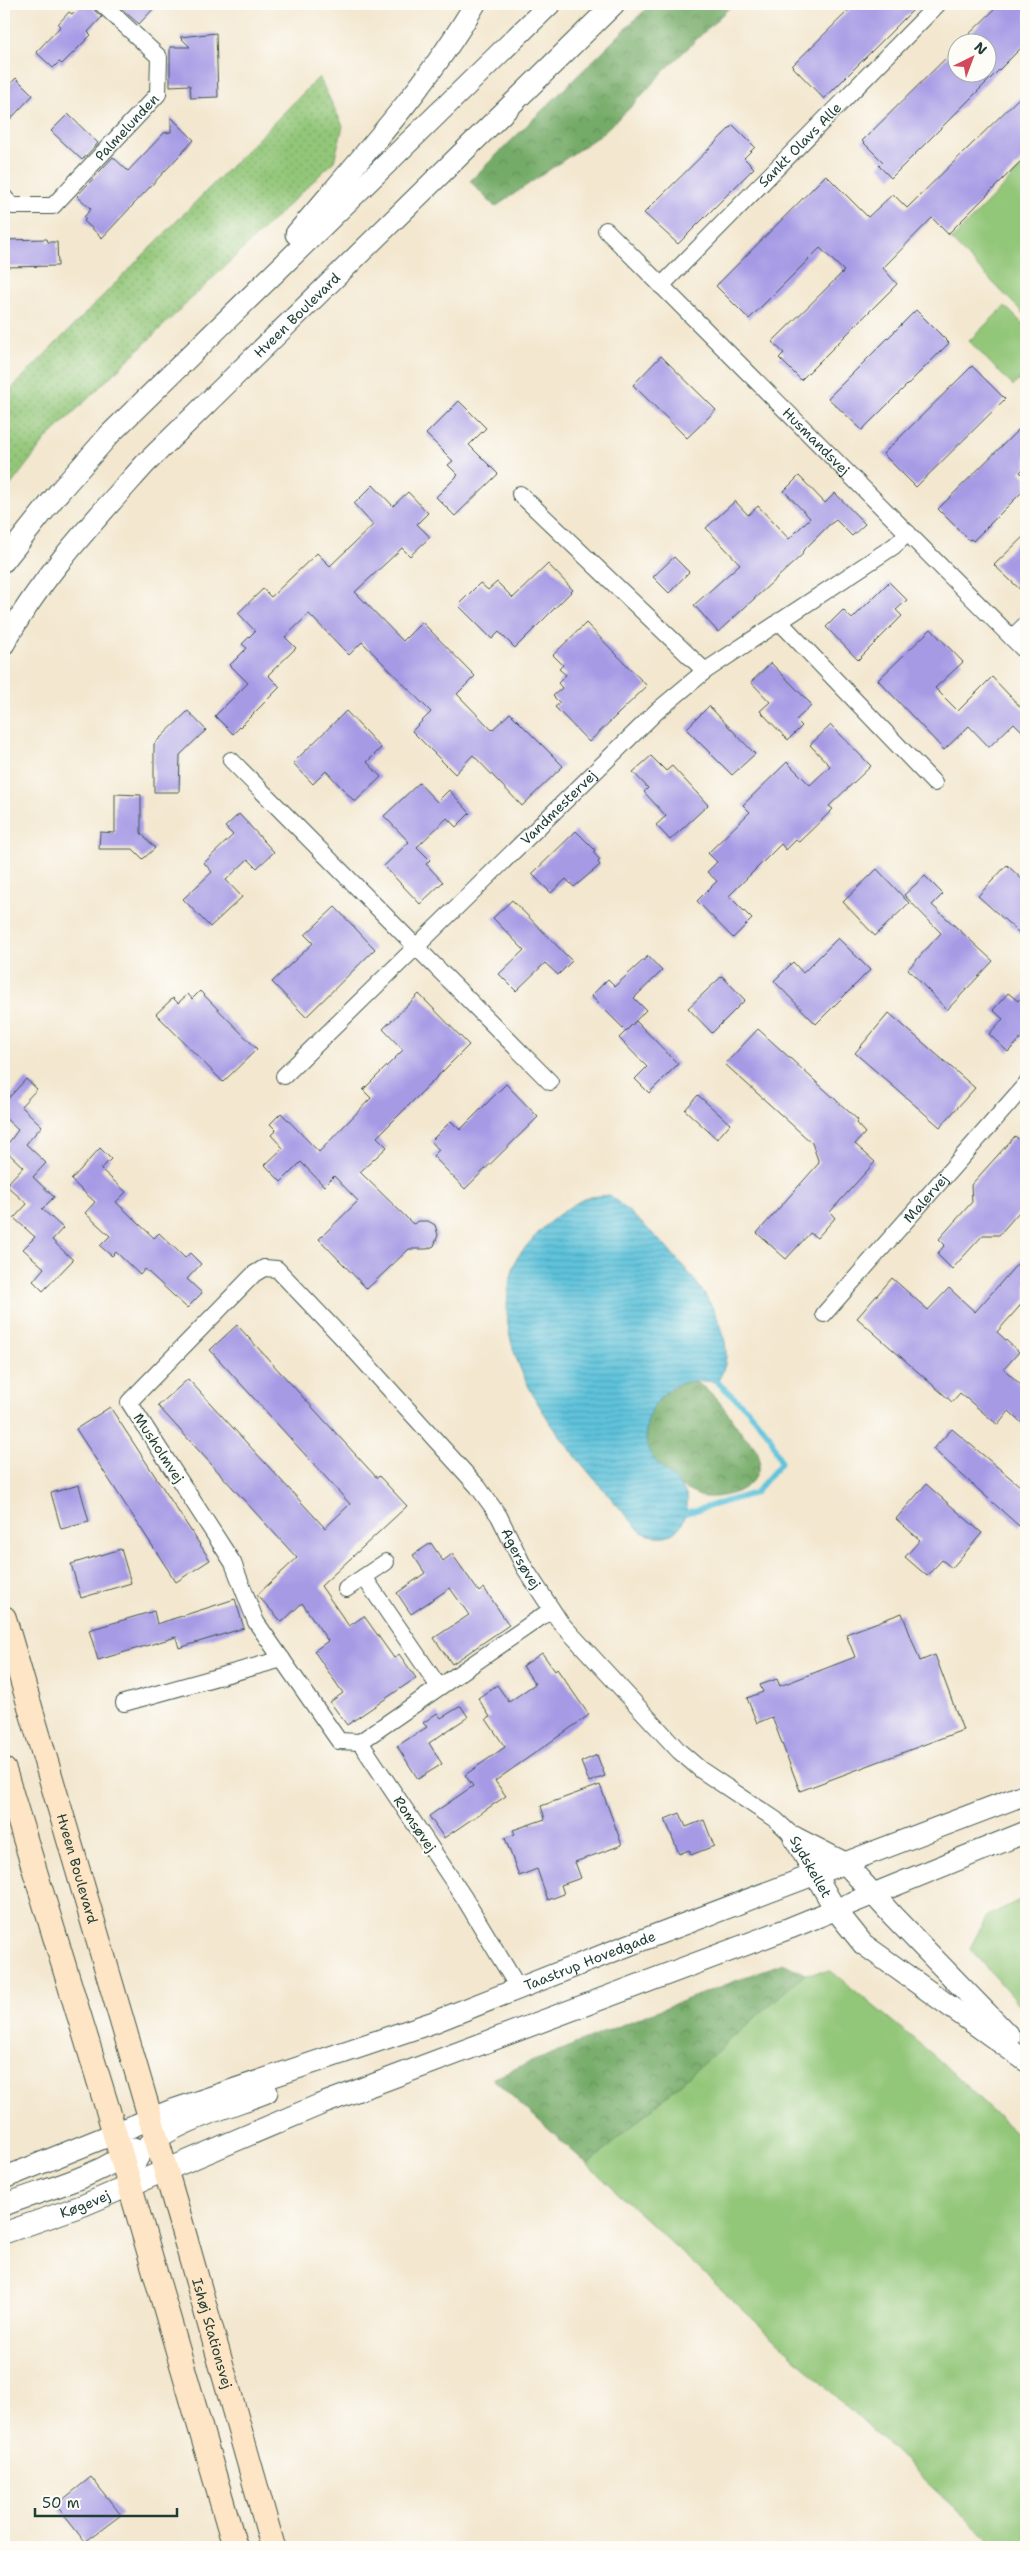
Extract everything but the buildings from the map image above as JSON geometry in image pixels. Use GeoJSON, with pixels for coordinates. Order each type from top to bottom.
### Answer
{"type":"FeatureCollection","features":[{"type":"Feature","properties":{"kind":"main road","name":"Hveen Boulevard"},"geometry":{"type":"LineString","coordinates":[[4,1618],[154,2129]]}},
{"type":"Feature","properties":{"kind":"main road"},"geometry":{"type":"LineString","coordinates":[[4,1770],[122,2158],[235,2547]]}},
{"type":"Feature","properties":{"kind":"main road","name":"Ishøj Stationsvej"},"geometry":{"type":"LineString","coordinates":[[154,2129],[273,2547]]}},
{"type":"Feature","properties":{"kind":"street","name":"Palmelunden"},"geometry":{"type":"LineString","coordinates":[[4,197],[12,206],[53,206],[158,94],[159,57],[102,4]]}},
{"type":"Feature","properties":{"kind":"street"},"geometry":{"type":"LineString","coordinates":[[206,339],[404,108],[440,60],[475,4]]}},
{"type":"Feature","properties":{"kind":"street"},"geometry":{"type":"LineString","coordinates":[[4,562],[59,492],[110,434],[550,4]]}},
{"type":"Feature","properties":{"kind":"street","name":"Hveen Boulevard"},"geometry":{"type":"LineString","coordinates":[[4,644],[40,589],[93,522],[145,464],[614,4]]}},
{"type":"Feature","properties":{"kind":"street","name":"Sankt Olavs Alle"},"geometry":{"type":"LineString","coordinates":[[661,286],[938,4]]}},
{"type":"Feature","properties":{"kind":"street","name":"Husmandsvej"},"geometry":{"type":"LineString","coordinates":[[606,230],[1026,652]]}},
{"type":"Feature","properties":{"kind":"street"},"geometry":{"type":"LineString","coordinates":[[520,494],[705,671]]}},
{"type":"Feature","properties":{"kind":"street","name":"Vandmestervej"},"geometry":{"type":"LineString","coordinates":[[284,1076],[657,710],[705,671],[894,546],[908,533]]}},
{"type":"Feature","properties":{"kind":"street"},"geometry":{"type":"LineString","coordinates":[[779,621],[934,783]]}},
{"type":"Feature","properties":{"kind":"street"},"geometry":{"type":"LineString","coordinates":[[1012,638],[1026,624]]}},
{"type":"Feature","properties":{"kind":"street"},"geometry":{"type":"LineString","coordinates":[[231,760],[550,1082]]}},
{"type":"Feature","properties":{"kind":"street","name":"Malervej"},"geometry":{"type":"LineString","coordinates":[[824,1314],[1026,1084]]}},
{"type":"Feature","properties":{"kind":"street","name":"Agersøvej"},"geometry":{"type":"LineString","coordinates":[[264,1268],[277,1269],[354,1350],[478,1487],[499,1516],[524,1567],[551,1610],[679,1751],[701,1770],[776,1820],[794,1837]]}},
{"type":"Feature","properties":{"kind":"street","name":"Musholmvej"},"geometry":{"type":"LineString","coordinates":[[264,1268],[254,1274],[129,1402],[233,1563],[256,1622],[339,1741],[360,1742]]}},
{"type":"Feature","properties":{"kind":"street"},"geometry":{"type":"LineString","coordinates":[[346,1589],[386,1562]]}},
{"type":"Feature","properties":{"kind":"street"},"geometry":{"type":"LineString","coordinates":[[364,1577],[439,1688]]}},
{"type":"Feature","properties":{"kind":"street"},"geometry":{"type":"LineString","coordinates":[[360,1742],[551,1610]]}},
{"type":"Feature","properties":{"kind":"street"},"geometry":{"type":"LineString","coordinates":[[124,1703],[282,1659]]}},
{"type":"Feature","properties":{"kind":"street","name":"Romsøvej"},"geometry":{"type":"LineString","coordinates":[[360,1742],[463,1896],[519,1989]]}},
{"type":"Feature","properties":{"kind":"street","name":"Taastrup Hovedgade"},"geometry":{"type":"LineString","coordinates":[[154,2129],[176,2128],[392,2042],[434,2022],[1026,1794]]}},
{"type":"Feature","properties":{"kind":"street"},"geometry":{"type":"LineString","coordinates":[[166,2170],[328,2101],[642,1984],[1026,1832]]}},
{"type":"Feature","properties":{"kind":"street","name":"Sydskellet"},"geometry":{"type":"LineString","coordinates":[[794,1837],[845,1863],[1026,2054]]}},
{"type":"Feature","properties":{"kind":"street","name":"Sydskellet"},"geometry":{"type":"LineString","coordinates":[[794,1837],[835,1909],[863,1944],[1026,2061]]}},
{"type":"Feature","properties":{"kind":"street"},"geometry":{"type":"LineString","coordinates":[[4,2178],[114,2133],[154,2129]]}},
{"type":"Feature","properties":{"kind":"street"},"geometry":{"type":"LineString","coordinates":[[4,2205],[95,2171],[122,2158],[136,2146],[147,2132],[154,2129]]}},
{"type":"Feature","properties":{"kind":"street"},"geometry":{"type":"LineString","coordinates":[[130,2186],[132,2169],[154,2129]]}},
{"type":"Feature","properties":{"kind":"street","name":"Køgevej"},"geometry":{"type":"LineString","coordinates":[[4,2233],[84,2205],[166,2170]]}},
{"type":"Feature","properties":{"kind":"green space"},"geometry":{"type":"Polygon","coordinates":[[[651,4],[733,4],[662,73],[632,106],[600,135],[495,207],[470,181],[651,4]]]}},
{"type":"Feature","properties":{"kind":"green space"},"geometry":{"type":"Polygon","coordinates":[[[319,77],[343,126],[334,161],[47,438],[4,494],[4,396],[319,77]]]}},
{"type":"Feature","properties":{"kind":"green space"},"geometry":{"type":"Polygon","coordinates":[[[1026,163],[1026,316],[951,240],[1026,163]]]}},
{"type":"Feature","properties":{"kind":"green space"},"geometry":{"type":"Polygon","coordinates":[[[1005,306],[1026,327],[1026,373],[1013,386],[969,341],[1005,306]]]}},
{"type":"Feature","properties":{"kind":"green space"},"geometry":{"type":"Polygon","coordinates":[[[692,1380],[715,1397],[758,1453],[760,1464],[755,1477],[746,1486],[734,1493],[709,1497],[693,1493],[678,1484],[664,1472],[649,1452],[646,1439],[648,1416],[654,1406],[670,1390],[692,1380]]]}},
{"type":"Feature","properties":{"kind":"green space"},"geometry":{"type":"Polygon","coordinates":[[[1026,1897],[1026,2012],[970,1948],[987,1916],[1026,1897]]]}},
{"type":"Feature","properties":{"kind":"green space"},"geometry":{"type":"Polygon","coordinates":[[[783,1963],[805,1974],[588,2165],[492,2078],[651,2013],[783,1963]]]}},
{"type":"Feature","properties":{"kind":"green space"},"geometry":{"type":"Polygon","coordinates":[[[831,1971],[938,2059],[1026,2143],[1026,2547],[997,2547],[588,2165],[805,1974],[831,1971]]]}},
{"type":"Feature","properties":{"kind":"water"},"geometry":{"type":"Polygon","coordinates":[[[609,1195],[672,1253],[693,1279],[711,1306],[723,1333],[726,1359],[717,1382],[691,1381],[676,1385],[668,1390],[655,1405],[647,1424],[647,1444],[650,1453],[659,1465],[680,1485],[687,1497],[686,1512],[680,1527],[669,1535],[655,1536],[640,1531],[570,1449],[547,1417],[528,1385],[514,1351],[507,1317],[510,1282],[515,1262],[522,1251],[563,1211],[586,1198],[609,1195]]]}},
{"type":"Feature","properties":{"kind":"waterway"},"geometry":{"type":"LineString","coordinates":[[686,1513],[755,1493],[781,1463],[770,1436],[747,1409],[717,1382]]}}]}
